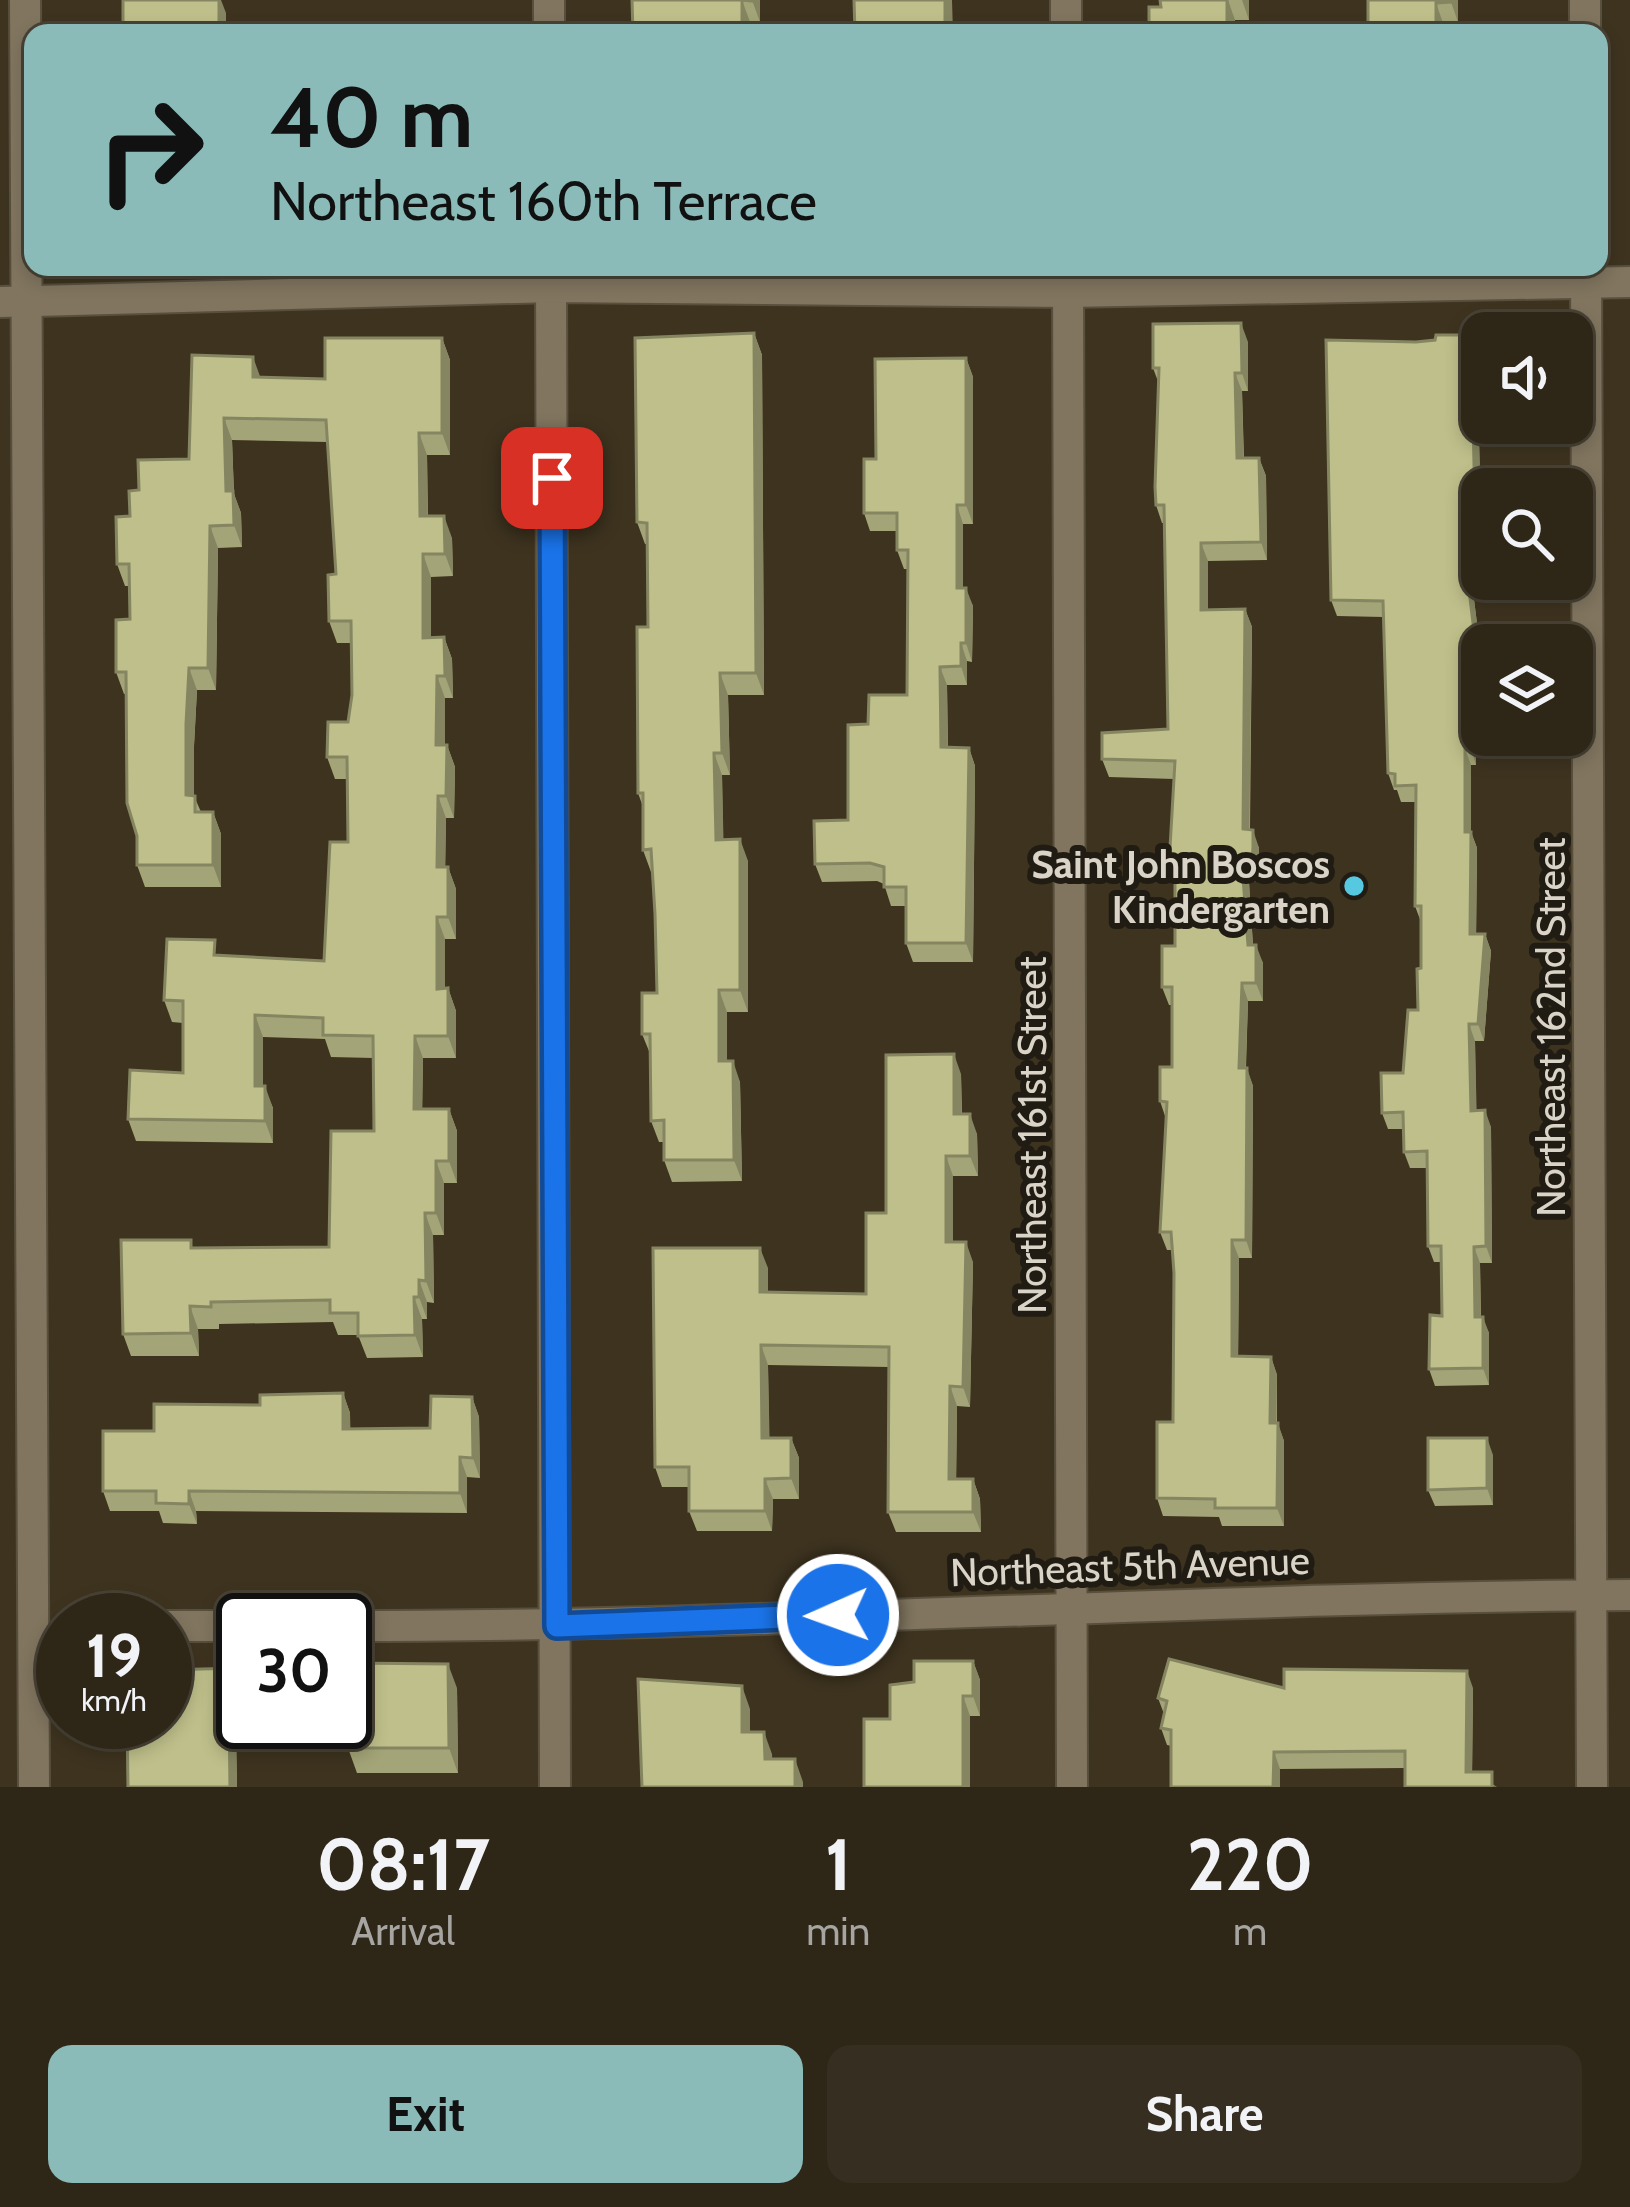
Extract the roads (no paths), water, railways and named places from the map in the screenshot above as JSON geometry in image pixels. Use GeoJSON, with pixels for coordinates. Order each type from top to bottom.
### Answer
{"type":"FeatureCollection","features":[{"type":"Feature","properties":{"kind":"street"},"geometry":{"type":"LineString","coordinates":[[24,27],[14,302],[47,1593]]}},
{"type":"Feature","properties":{"kind":"street"},"geometry":{"type":"LineString","coordinates":[[14,302],[551,277],[1379,276]]}},
{"type":"Feature","properties":{"kind":"street","name":"Northeast 162nd Street"},"geometry":{"type":"LineString","coordinates":[[1586,276],[1592,1787]]}},
{"type":"Feature","properties":{"kind":"street"},"geometry":{"type":"LineString","coordinates":[[1597,276],[1630,282]]}},
{"type":"Feature","properties":{"kind":"street"},"geometry":{"type":"LineString","coordinates":[[551,277],[555,1787]]}},
{"type":"Feature","properties":{"kind":"street","name":"Northeast 161st Street"},"geometry":{"type":"LineString","coordinates":[[1068,279],[1072,1787]]}},
{"type":"Feature","properties":{"kind":"street","name":"Northeast 5th Avenue"},"geometry":{"type":"LineString","coordinates":[[372,1626],[557,1626],[1073,1605],[1630,1595]]}},
{"type":"Feature","properties":{"kind":"street"},"geometry":{"type":"LineString","coordinates":[[34,1787],[37,1749]]}},
{"type":"Feature","properties":{"kind":"place","name":"Saint John Boscos Kindergarten"},"geometry":{"type":"Point","coordinates":[1354,886]}}]}
